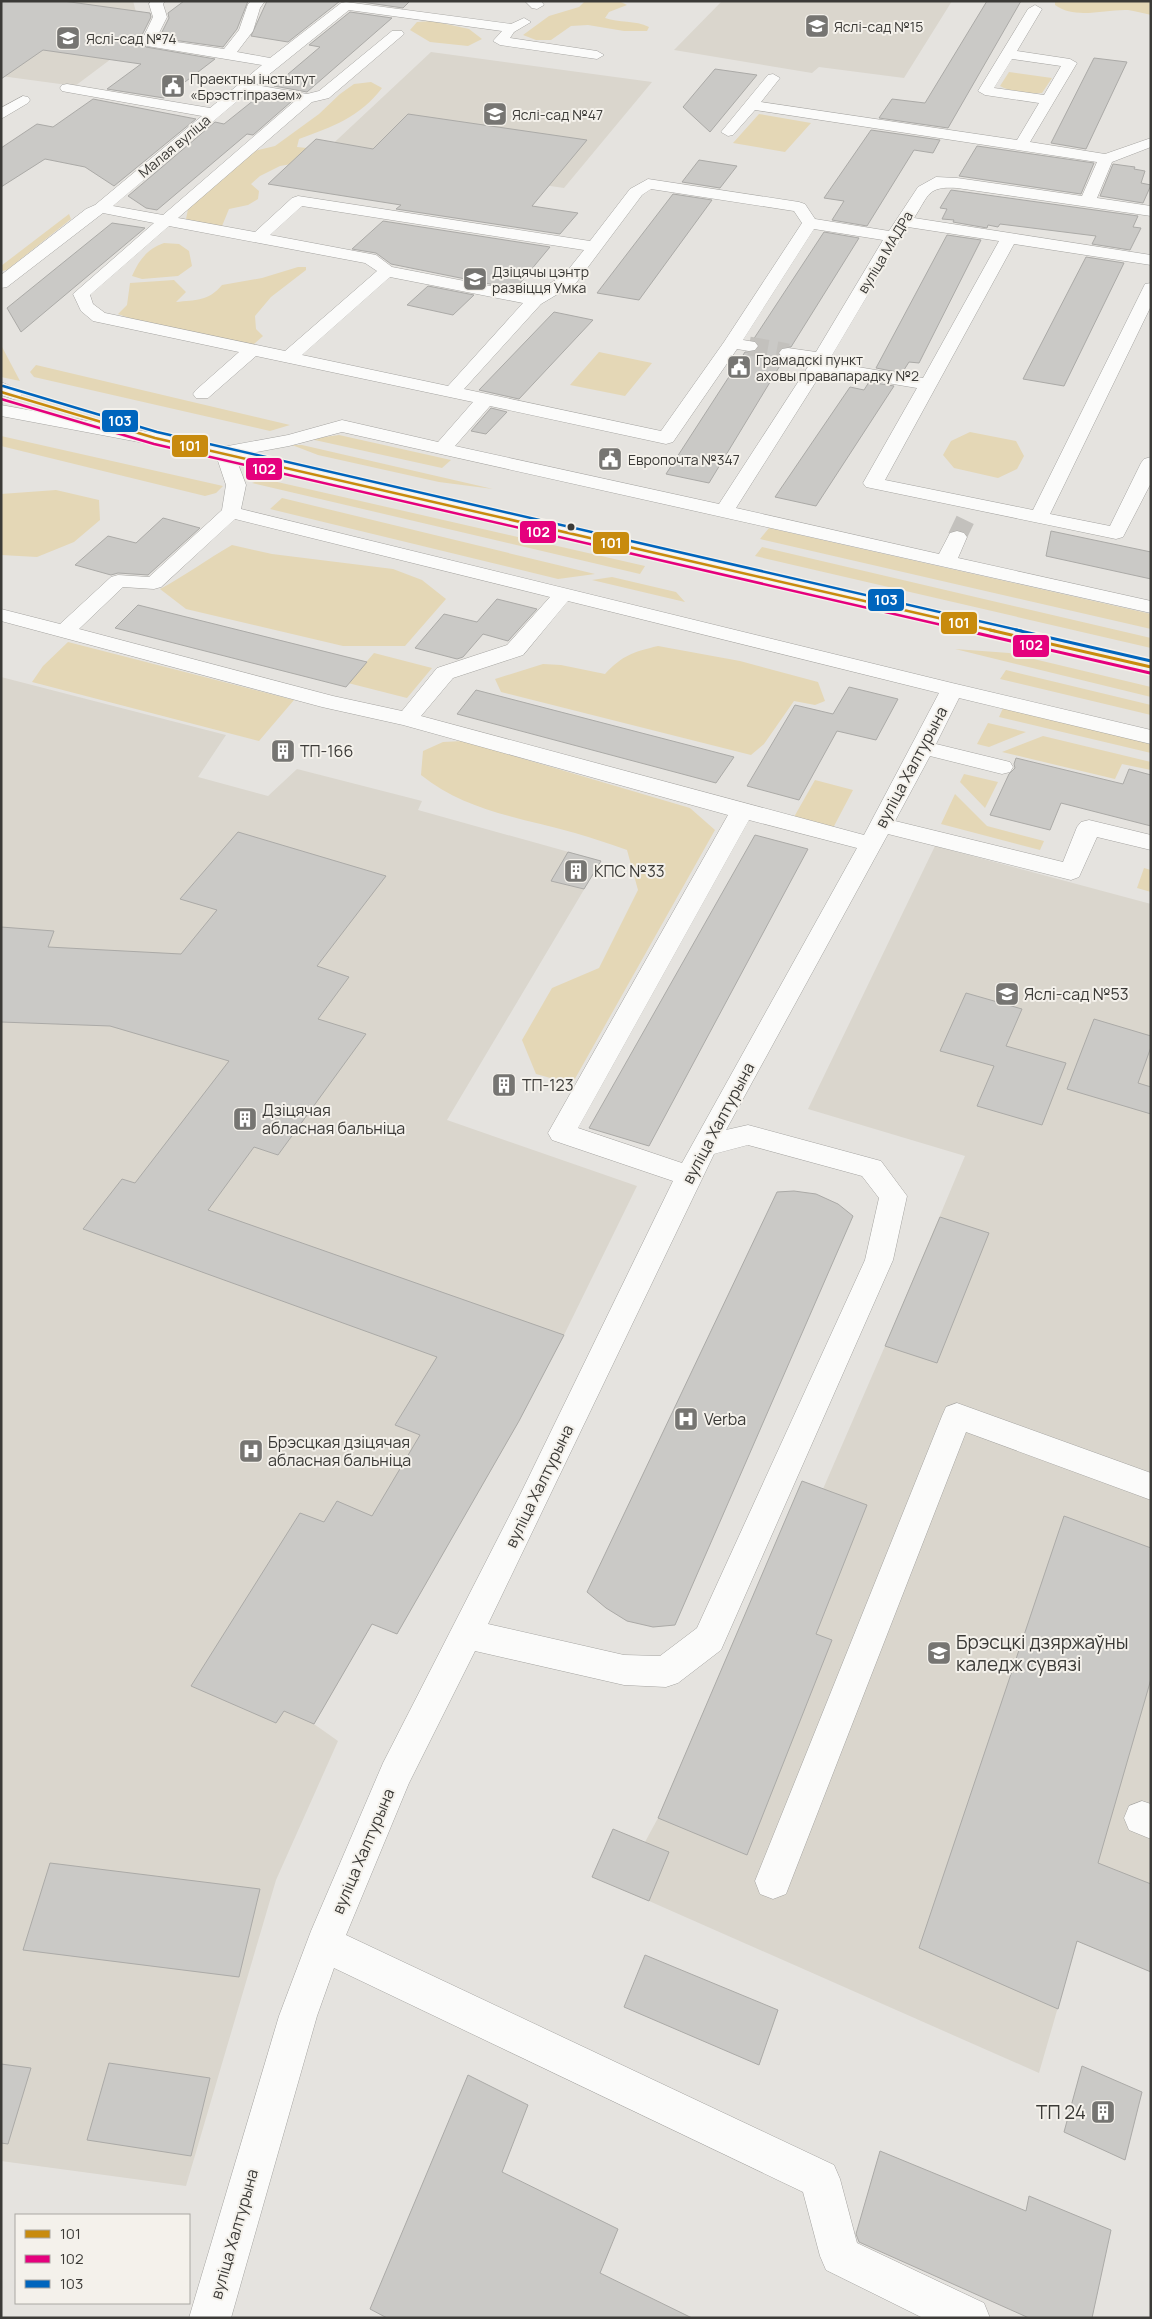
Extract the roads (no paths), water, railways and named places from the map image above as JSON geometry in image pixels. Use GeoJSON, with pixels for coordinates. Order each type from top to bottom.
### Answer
{"type":"FeatureCollection","features":[{"type":"Feature","properties":{"kind":"street"},"geometry":{"type":"LineString","coordinates":[[158,1],[156,4],[160,17],[149,40],[152,43],[228,54],[273,63]]}},
{"type":"Feature","properties":{"kind":"street"},"geometry":{"type":"LineString","coordinates":[[228,54],[246,32],[253,6],[258,1]]}},
{"type":"Feature","properties":{"kind":"street"},"geometry":{"type":"LineString","coordinates":[[346,4],[519,25],[500,41],[597,55]]}},
{"type":"Feature","properties":{"kind":"street","name":"Малая вуліца"},"geometry":{"type":"LineString","coordinates":[[1,283],[92,212],[101,208],[346,4]]}},
{"type":"Feature","properties":{"kind":"street"},"geometry":{"type":"LineString","coordinates":[[1035,9],[985,91],[1049,100]]}},
{"type":"Feature","properties":{"kind":"street"},"geometry":{"type":"LineString","coordinates":[[245,87],[307,98],[324,95],[397,34]]}},
{"type":"Feature","properties":{"kind":"street"},"geometry":{"type":"LineString","coordinates":[[1008,54],[1070,63],[1021,145]]}},
{"type":"Feature","properties":{"kind":"street"},"geometry":{"type":"LineString","coordinates":[[728,132],[773,78]]}},
{"type":"Feature","properties":{"kind":"street"},"geometry":{"type":"LineString","coordinates":[[67,88],[212,114]]}},
{"type":"Feature","properties":{"kind":"street"},"geometry":{"type":"LineString","coordinates":[[307,98],[164,220],[81,294],[83,303],[99,317],[666,438],[740,345],[810,223]]}},
{"type":"Feature","properties":{"kind":"street"},"geometry":{"type":"LineString","coordinates":[[1,115],[23,100]]}},
{"type":"Feature","properties":{"kind":"street"},"geometry":{"type":"LineString","coordinates":[[751,105],[1106,159],[1151,142]]}},
{"type":"Feature","properties":{"kind":"street"},"geometry":{"type":"LineString","coordinates":[[1088,201],[1106,159]]}},
{"type":"Feature","properties":{"kind":"street","name":"вуліца МАДРа"},"geometry":{"type":"LineString","coordinates":[[724,512],[819,362],[893,237],[924,190],[936,182],[957,183],[1151,211]]}},
{"type":"Feature","properties":{"kind":"street"},"geometry":{"type":"LineString","coordinates":[[451,393],[535,300],[570,279],[636,192],[648,184],[799,206],[810,223],[893,237]]}},
{"type":"Feature","properties":{"kind":"street"},"geometry":{"type":"LineString","coordinates":[[257,239],[298,201],[596,246]]}},
{"type":"Feature","properties":{"kind":"street"},"geometry":{"type":"LineString","coordinates":[[101,208],[370,259],[387,272],[535,300]]}},
{"type":"Feature","properties":{"kind":"street"},"geometry":{"type":"LineString","coordinates":[[903,221],[1151,260]]}},
{"type":"Feature","properties":{"kind":"street"},"geometry":{"type":"LineString","coordinates":[[1009,238],[873,483],[970,509],[1039,517],[1116,533],[1151,463]]}},
{"type":"Feature","properties":{"kind":"street"},"geometry":{"type":"LineString","coordinates":[[288,358],[387,272]]}},
{"type":"Feature","properties":{"kind":"street"},"geometry":{"type":"LineString","coordinates":[[1039,517],[1151,288]]}},
{"type":"Feature","properties":{"kind":"street"},"geometry":{"type":"LineString","coordinates":[[202,394],[252,350]]}},
{"type":"Feature","properties":{"kind":"street"},"geometry":{"type":"LineString","coordinates":[[788,353],[819,362],[928,384]]}},
{"type":"Feature","properties":{"kind":"street"},"geometry":{"type":"LineString","coordinates":[[5,391],[155,438]]}},
{"type":"Feature","properties":{"kind":"street"},"geometry":{"type":"LineString","coordinates":[[443,448],[485,400]]}},
{"type":"Feature","properties":{"kind":"street"},"geometry":{"type":"LineString","coordinates":[[1,410],[224,452],[1151,667]]}},
{"type":"Feature","properties":{"kind":"street"},"geometry":{"type":"LineString","coordinates":[[224,452],[289,440],[342,426],[1151,607]]}},
{"type":"Feature","properties":{"kind":"street"},"geometry":{"type":"LineString","coordinates":[[64,632],[118,581],[154,583],[231,512],[236,485],[224,452]]}},
{"type":"Feature","properties":{"kind":"street"},"geometry":{"type":"LineString","coordinates":[[231,512],[952,690],[1151,737]]}},
{"type":"Feature","properties":{"kind":"street"},"geometry":{"type":"LineString","coordinates":[[946,561],[957,537]]}},
{"type":"Feature","properties":{"kind":"street"},"geometry":{"type":"LineString","coordinates":[[407,719],[445,673],[515,650],[563,594]]}},
{"type":"Feature","properties":{"kind":"street"},"geometry":{"type":"LineString","coordinates":[[1,615],[330,702],[407,719],[742,811],[876,834],[1071,872],[1089,827],[1151,843]]}},
{"type":"Feature","properties":{"kind":"street","name":"вуліца Халтурына"},"geometry":{"type":"LineString","coordinates":[[210,2318],[298,2016],[324,1944],[395,1775],[530,1507],[704,1146],[923,748],[952,690]]}},
{"type":"Feature","properties":{"kind":"street"},"geometry":{"type":"LineString","coordinates":[[923,748],[1002,767]]}},
{"type":"Feature","properties":{"kind":"street"},"geometry":{"type":"LineString","coordinates":[[689,1176],[562,1133],[742,811]]}},
{"type":"Feature","properties":{"kind":"street"},"geometry":{"type":"LineString","coordinates":[[467,1634],[516,1647],[624,1670],[666,1672],[708,1639],[879,1260],[893,1196],[870,1168],[757,1137],[748,1135],[704,1146]]}},
{"type":"Feature","properties":{"kind":"street"},"geometry":{"type":"LineString","coordinates":[[772,1881],[957,1416],[1151,1487]]}},
{"type":"Feature","properties":{"kind":"street"},"geometry":{"type":"LineString","coordinates":[[324,1944],[820,2179],[840,2256],[969,2318]]}},
{"type":"Feature","properties":{"kind":"tunnel"},"geometry":{"type":"LineString","coordinates":[[749,346],[788,353]]}},
{"type":"Feature","properties":{"kind":"tunnel"},"geometry":{"type":"LineString","coordinates":[[957,537],[968,514]]}},
{"type":"Feature","properties":{"kind":"place","name":"Яслі-сад №15"},"geometry":{"type":"Point","coordinates":[817,26]}},
{"type":"Feature","properties":{"kind":"place","name":"Яслі-сад №74"},"geometry":{"type":"Point","coordinates":[68,38]}},
{"type":"Feature","properties":{"kind":"place","name":"Праектны інстытут «Брэстгіпразем»"},"geometry":{"type":"Point","coordinates":[173,86]}},
{"type":"Feature","properties":{"kind":"place","name":"Яслі-сад №47"},"geometry":{"type":"Point","coordinates":[495,114]}},
{"type":"Feature","properties":{"kind":"place","name":"Дзіцячы цэнтр развіцця Умка"},"geometry":{"type":"Point","coordinates":[475,279]}},
{"type":"Feature","properties":{"kind":"place","name":"Грамадскі пункт аховы правапарадку №2"},"geometry":{"type":"Point","coordinates":[739,367]}},
{"type":"Feature","properties":{"kind":"place","name":"Европочта №347"},"geometry":{"type":"Point","coordinates":[610,459]}},
{"type":"Feature","properties":{"kind":"place","name":"ТП-166"},"geometry":{"type":"Point","coordinates":[283,751]}},
{"type":"Feature","properties":{"kind":"place","name":"КПС №33"},"geometry":{"type":"Point","coordinates":[576,871]}},
{"type":"Feature","properties":{"kind":"place","name":"Яслі-сад №53"},"geometry":{"type":"Point","coordinates":[1007,994]}},
{"type":"Feature","properties":{"kind":"place","name":"ТП-123"},"geometry":{"type":"Point","coordinates":[504,1085]}},
{"type":"Feature","properties":{"kind":"place","name":"Дзіцячая абласная бальніца"},"geometry":{"type":"Point","coordinates":[245,1119]}},
{"type":"Feature","properties":{"kind":"place","name":"Verba"},"geometry":{"type":"Point","coordinates":[686,1419]}},
{"type":"Feature","properties":{"kind":"place","name":"Брэсцкая дзіцячая абласная бальніца"},"geometry":{"type":"Point","coordinates":[251,1451]}},
{"type":"Feature","properties":{"kind":"place","name":"Брэсцкі дзяржаўны каледж сувязі"},"geometry":{"type":"Point","coordinates":[939,1653]}},
{"type":"Feature","properties":{"kind":"place","name":"ТП 24"},"geometry":{"type":"Point","coordinates":[1103,2112]}}]}
